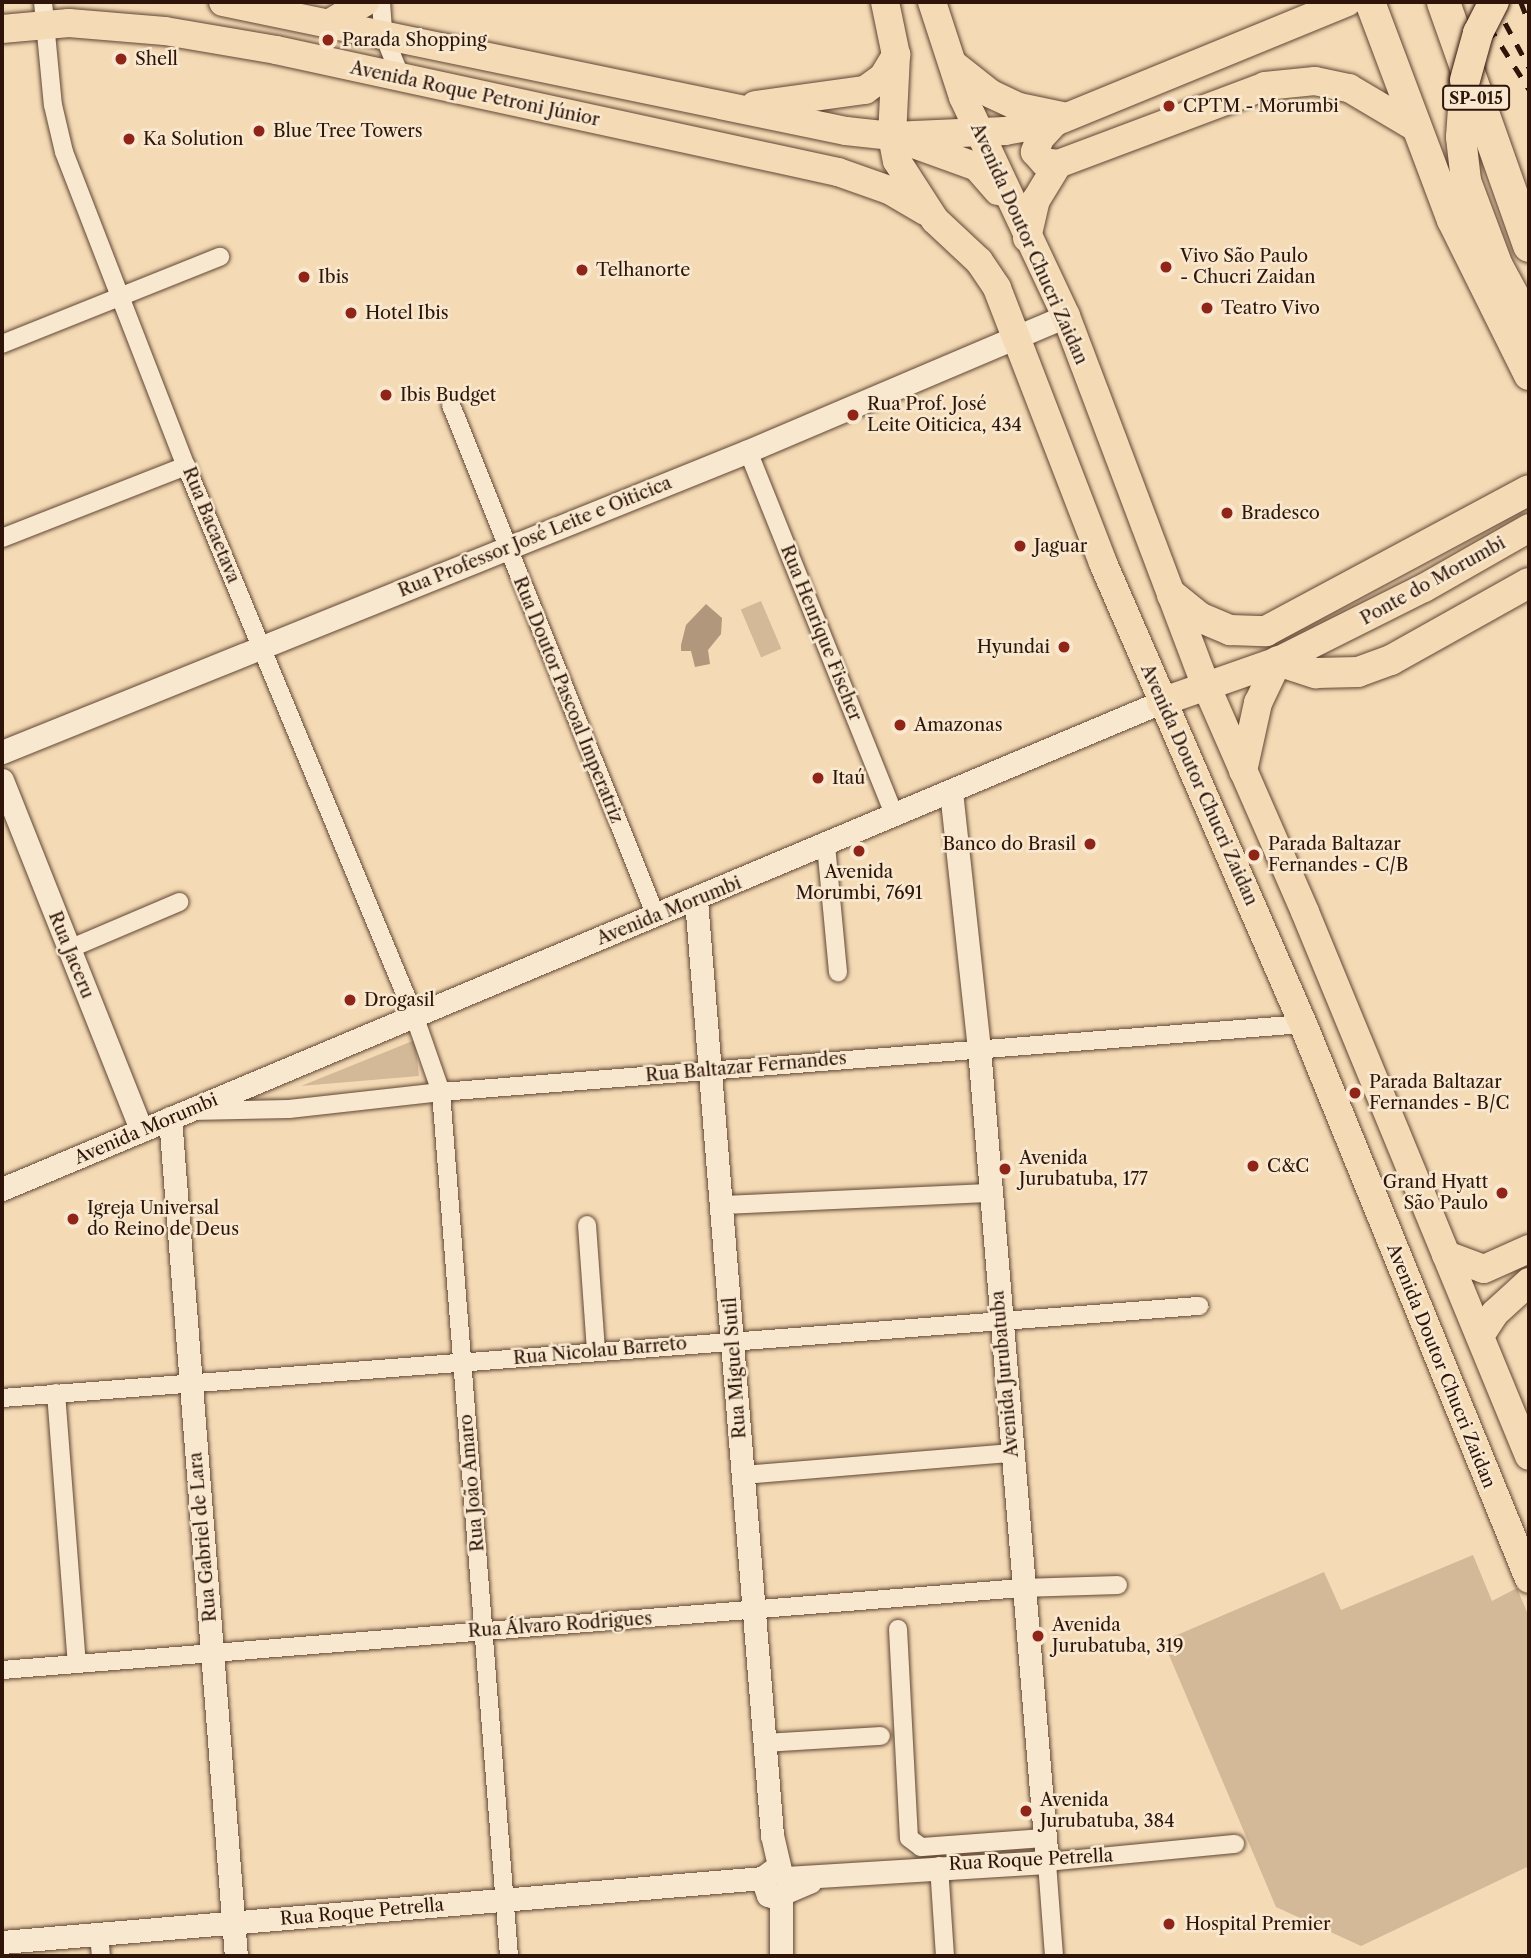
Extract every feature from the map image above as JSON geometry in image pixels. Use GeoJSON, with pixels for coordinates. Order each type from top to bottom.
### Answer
{"type":"FeatureCollection","features":[{"type":"Feature","properties":{"kind":"highway"},"geometry":{"type":"LineString","coordinates":[[1370,2],[1413,126],[1457,232],[1529,375]]}},
{"type":"Feature","properties":{"kind":"highway","name":"SP-015"},"geometry":{"type":"LineString","coordinates":[[1443,2],[1529,245]]}},
{"type":"Feature","properties":{"kind":"highway"},"geometry":{"type":"LineString","coordinates":[[1494,2],[1478,33],[1465,80],[1461,137],[1466,181],[1482,228],[1529,323]]}},
{"type":"Feature","properties":{"kind":"highway"},"geometry":{"type":"LineString","coordinates":[[1172,595],[1199,617],[1230,630],[1266,631],[1529,490]]}},
{"type":"Feature","properties":{"kind":"highway"},"geometry":{"type":"LineString","coordinates":[[1278,662],[1316,673],[1358,672],[1391,660],[1529,583]]}},
{"type":"Feature","properties":{"kind":"main road"},"geometry":{"type":"LineString","coordinates":[[223,2],[846,131],[892,136],[979,133],[1072,116]]}},
{"type":"Feature","properties":{"kind":"main road"},"geometry":{"type":"LineString","coordinates":[[330,23],[365,2]]}},
{"type":"Feature","properties":{"kind":"main road","name":"Avenida Doutor Chucri Zaidan"},"geometry":{"type":"LineString","coordinates":[[885,2],[896,55],[892,136],[897,161],[935,220],[979,261],[1018,336],[1161,702],[1303,1024],[1529,1579]]}},
{"type":"Feature","properties":{"kind":"main road","name":"Avenida Doutor Chucri Zaidan"},"geometry":{"type":"LineString","coordinates":[[932,2],[951,62],[979,133],[1011,206],[1066,316],[1208,690],[1529,1456]]}},
{"type":"Feature","properties":{"kind":"main road"},"geometry":{"type":"LineString","coordinates":[[1347,2],[1072,116],[1040,138],[1035,152],[1044,162],[1058,164],[1265,86],[1315,81],[1349,88],[1413,126]]}},
{"type":"Feature","properties":{"kind":"main road","name":"Avenida Roque Petroni Júnior"},"geometry":{"type":"LineString","coordinates":[[2,29],[44,13],[165,31],[401,78],[838,172],[904,197],[935,220]]}},
{"type":"Feature","properties":{"kind":"main road"},"geometry":{"type":"LineString","coordinates":[[736,108],[865,90],[883,77],[896,55]]}},
{"type":"Feature","properties":{"kind":"main road"},"geometry":{"type":"LineString","coordinates":[[951,62],[991,94],[1019,107],[1072,116]]}},
{"type":"Feature","properties":{"kind":"main road"},"geometry":{"type":"LineString","coordinates":[[892,136],[977,167],[1011,206]]}},
{"type":"Feature","properties":{"kind":"main road"},"geometry":{"type":"LineString","coordinates":[[1027,238],[1036,200],[1058,164]]}},
{"type":"Feature","properties":{"kind":"main road","name":"Ponte do Morumbi"},"geometry":{"type":"LineString","coordinates":[[1336,633],[1529,528]]}},
{"type":"Feature","properties":{"kind":"main road","name":"Avenida Morumbi"},"geometry":{"type":"LineString","coordinates":[[1161,702],[1208,690],[1278,662],[1336,633]]}},
{"type":"Feature","properties":{"kind":"main road"},"geometry":{"type":"LineString","coordinates":[[1243,771],[1258,703],[1278,662]]}},
{"type":"Feature","properties":{"kind":"main road"},"geometry":{"type":"LineString","coordinates":[[1446,1255],[1465,1265],[1495,1267],[1529,1249]]}},
{"type":"Feature","properties":{"kind":"main road"},"geometry":{"type":"LineString","coordinates":[[1480,1336],[1520,1289],[1494,1281],[1495,1267]]}},
{"type":"Feature","properties":{"kind":"street"},"geometry":{"type":"LineString","coordinates":[[380,2],[383,33],[401,78]]}},
{"type":"Feature","properties":{"kind":"street","name":"Rua Bacaetava"},"geometry":{"type":"LineString","coordinates":[[44,13],[53,105],[64,152],[186,466],[414,1015]]}},
{"type":"Feature","properties":{"kind":"street"},"geometry":{"type":"LineString","coordinates":[[2,344],[220,257]]}},
{"type":"Feature","properties":{"kind":"street","name":"Rua Professor José Leite e Oiticica"},"geometry":{"type":"LineString","coordinates":[[2,752],[748,451],[1066,316]]}},
{"type":"Feature","properties":{"kind":"street","name":"Rua Doutor Pascoal Imperatriz"},"geometry":{"type":"LineString","coordinates":[[451,405],[506,548],[656,916]]}},
{"type":"Feature","properties":{"kind":"street","name":"Rua Henrique Fischer"},"geometry":{"type":"LineString","coordinates":[[748,451],[895,816]]}},
{"type":"Feature","properties":{"kind":"street"},"geometry":{"type":"LineString","coordinates":[[2,538],[186,466]]}},
{"type":"Feature","properties":{"kind":"street","name":"Avenida Morumbi"},"geometry":{"type":"LineString","coordinates":[[2,1189],[414,1015],[696,900],[1161,702]]}},
{"type":"Feature","properties":{"kind":"street","name":"Rua Jaceru"},"geometry":{"type":"LineString","coordinates":[[2,780],[141,1130]]}},
{"type":"Feature","properties":{"kind":"street","name":"Avenida Jurubatuba"},"geometry":{"type":"LineString","coordinates":[[951,792],[979,1049],[1054,1956]]}},
{"type":"Feature","properties":{"kind":"street"},"geometry":{"type":"LineString","coordinates":[[826,845],[838,972]]}},
{"type":"Feature","properties":{"kind":"street","name":"Rua Miguel Sutil"},"geometry":{"type":"LineString","coordinates":[[696,900],[781,1956]]}},
{"type":"Feature","properties":{"kind":"street"},"geometry":{"type":"LineString","coordinates":[[69,949],[179,902]]}},
{"type":"Feature","properties":{"kind":"street","name":"Rua João Amaro"},"geometry":{"type":"LineString","coordinates":[[414,1015],[441,1092],[509,1956]]}},
{"type":"Feature","properties":{"kind":"street","name":"Rua Baltazar Fernandes"},"geometry":{"type":"LineString","coordinates":[[179,1114],[261,1111],[441,1092],[1303,1024]]}},
{"type":"Feature","properties":{"kind":"street","name":"Rua Gabriel de Lara"},"geometry":{"type":"LineString","coordinates":[[179,1114],[190,1382],[236,1956]]}},
{"type":"Feature","properties":{"kind":"street"},"geometry":{"type":"LineString","coordinates":[[722,1205],[990,1193]]}},
{"type":"Feature","properties":{"kind":"street"},"geometry":{"type":"LineString","coordinates":[[587,1225],[596,1351]]}},
{"type":"Feature","properties":{"kind":"street","name":"Rua Nicolau Barreto"},"geometry":{"type":"LineString","coordinates":[[2,1398],[462,1363],[733,1339],[1199,1306]]}},
{"type":"Feature","properties":{"kind":"street"},"geometry":{"type":"LineString","coordinates":[[56,1393],[77,1664]]}},
{"type":"Feature","properties":{"kind":"street"},"geometry":{"type":"LineString","coordinates":[[743,1475],[1012,1453]]}},
{"type":"Feature","properties":{"kind":"street","name":"Rua Álvaro Rodrigues"},"geometry":{"type":"LineString","coordinates":[[2,1670],[1022,1588],[1118,1585]]}},
{"type":"Feature","properties":{"kind":"street"},"geometry":{"type":"LineString","coordinates":[[898,1629],[909,1838],[921,1847],[1045,1838]]}},
{"type":"Feature","properties":{"kind":"street"},"geometry":{"type":"LineString","coordinates":[[765,1744],[881,1736]]}},
{"type":"Feature","properties":{"kind":"street","name":"Rua Roque Petrella"},"geometry":{"type":"LineString","coordinates":[[2,1942],[100,1945],[233,1923],[723,1884],[774,1884],[826,1876],[939,1866],[1047,1862],[1235,1844]]}},
{"type":"Feature","properties":{"kind":"street"},"geometry":{"type":"LineString","coordinates":[[939,1866],[945,1956]]}},
{"type":"Feature","properties":{"kind":"shaded area"},"geometry":{"type":"Polygon","coordinates":[[[761,601],[781,649],[761,657],[741,610],[761,601]]]}},
{"type":"Feature","properties":{"kind":"shaded area"},"geometry":{"type":"Polygon","coordinates":[[[706,604],[722,618],[721,634],[708,650],[710,664],[695,667],[691,651],[681,651],[681,645],[686,625],[706,604]]]}},
{"type":"Feature","properties":{"kind":"shaded area"},"geometry":{"type":"Polygon","coordinates":[[[415,1040],[419,1076],[301,1086],[415,1040]]]}},
{"type":"Feature","properties":{"kind":"shaded area"},"geometry":{"type":"Polygon","coordinates":[[[1473,1555],[1492,1601],[1517,1588],[1529,1617],[1529,1866],[1361,1946],[1276,1907],[1163,1641],[1324,1572],[1341,1610],[1473,1555]]]}},
{"type":"Feature","properties":{"kind":"railway"},"geometry":{"type":"LineString","coordinates":[[1479,2],[1489,26],[1529,89]]}},
{"type":"Feature","properties":{"kind":"railway"},"geometry":{"type":"LineString","coordinates":[[1494,2],[1529,67]]}},
{"type":"Feature","properties":{"kind":"railway"},"geometry":{"type":"LineString","coordinates":[[1521,2],[1529,23]]}},
{"type":"Feature","properties":{"kind":"place","name":"Parada Shopping"},"geometry":{"type":"Point","coordinates":[328,40]}},
{"type":"Feature","properties":{"kind":"place","name":"Shell"},"geometry":{"type":"Point","coordinates":[121,59]}},
{"type":"Feature","properties":{"kind":"place","name":"CPTM - Morumbi"},"geometry":{"type":"Point","coordinates":[1169,106]}},
{"type":"Feature","properties":{"kind":"place","name":"Blue Tree Towers"},"geometry":{"type":"Point","coordinates":[259,131]}},
{"type":"Feature","properties":{"kind":"place","name":"Ka Solution"},"geometry":{"type":"Point","coordinates":[129,139]}},
{"type":"Feature","properties":{"kind":"place","name":"Vivo São Paulo - Chucri Zaidan"},"geometry":{"type":"Point","coordinates":[1166,267]}},
{"type":"Feature","properties":{"kind":"place","name":"Telhanorte"},"geometry":{"type":"Point","coordinates":[582,270]}},
{"type":"Feature","properties":{"kind":"place","name":"Ibis"},"geometry":{"type":"Point","coordinates":[304,277]}},
{"type":"Feature","properties":{"kind":"place","name":"Teatro Vivo"},"geometry":{"type":"Point","coordinates":[1207,308]}},
{"type":"Feature","properties":{"kind":"place","name":"Hotel Ibis"},"geometry":{"type":"Point","coordinates":[351,313]}},
{"type":"Feature","properties":{"kind":"place","name":"Ibis Budget"},"geometry":{"type":"Point","coordinates":[386,395]}},
{"type":"Feature","properties":{"kind":"place","name":"Rua Prof. José Leite Oiticica, 434"},"geometry":{"type":"Point","coordinates":[853,415]}},
{"type":"Feature","properties":{"kind":"place","name":"Bradesco"},"geometry":{"type":"Point","coordinates":[1227,513]}},
{"type":"Feature","properties":{"kind":"place","name":"Jaguar"},"geometry":{"type":"Point","coordinates":[1020,546]}},
{"type":"Feature","properties":{"kind":"place","name":"Hyundai"},"geometry":{"type":"Point","coordinates":[1064,647]}},
{"type":"Feature","properties":{"kind":"place","name":"Amazonas"},"geometry":{"type":"Point","coordinates":[900,725]}},
{"type":"Feature","properties":{"kind":"place","name":"Itaú"},"geometry":{"type":"Point","coordinates":[818,778]}},
{"type":"Feature","properties":{"kind":"place","name":"Banco do Brasil"},"geometry":{"type":"Point","coordinates":[1090,844]}},
{"type":"Feature","properties":{"kind":"place","name":"Avenida Morumbi, 7691"},"geometry":{"type":"Point","coordinates":[859,851]}},
{"type":"Feature","properties":{"kind":"place","name":"Parada Baltazar Fernandes - C/B"},"geometry":{"type":"Point","coordinates":[1254,855]}},
{"type":"Feature","properties":{"kind":"place","name":"Drogasil"},"geometry":{"type":"Point","coordinates":[350,1000]}},
{"type":"Feature","properties":{"kind":"place","name":"Parada Baltazar Fernandes - B/C"},"geometry":{"type":"Point","coordinates":[1355,1093]}},
{"type":"Feature","properties":{"kind":"place","name":"C&C"},"geometry":{"type":"Point","coordinates":[1253,1166]}},
{"type":"Feature","properties":{"kind":"place","name":"Avenida Jurubatuba, 177"},"geometry":{"type":"Point","coordinates":[1005,1169]}},
{"type":"Feature","properties":{"kind":"place","name":"Grand Hyatt São Paulo"},"geometry":{"type":"Point","coordinates":[1502,1193]}},
{"type":"Feature","properties":{"kind":"place","name":"Igreja Universal do Reino de Deus"},"geometry":{"type":"Point","coordinates":[73,1219]}},
{"type":"Feature","properties":{"kind":"place","name":"Avenida Jurubatuba, 319"},"geometry":{"type":"Point","coordinates":[1038,1636]}},
{"type":"Feature","properties":{"kind":"place","name":"Avenida Jurubatuba, 384"},"geometry":{"type":"Point","coordinates":[1026,1811]}},
{"type":"Feature","properties":{"kind":"place","name":"Hospital Premier"},"geometry":{"type":"Point","coordinates":[1169,1924]}}]}
